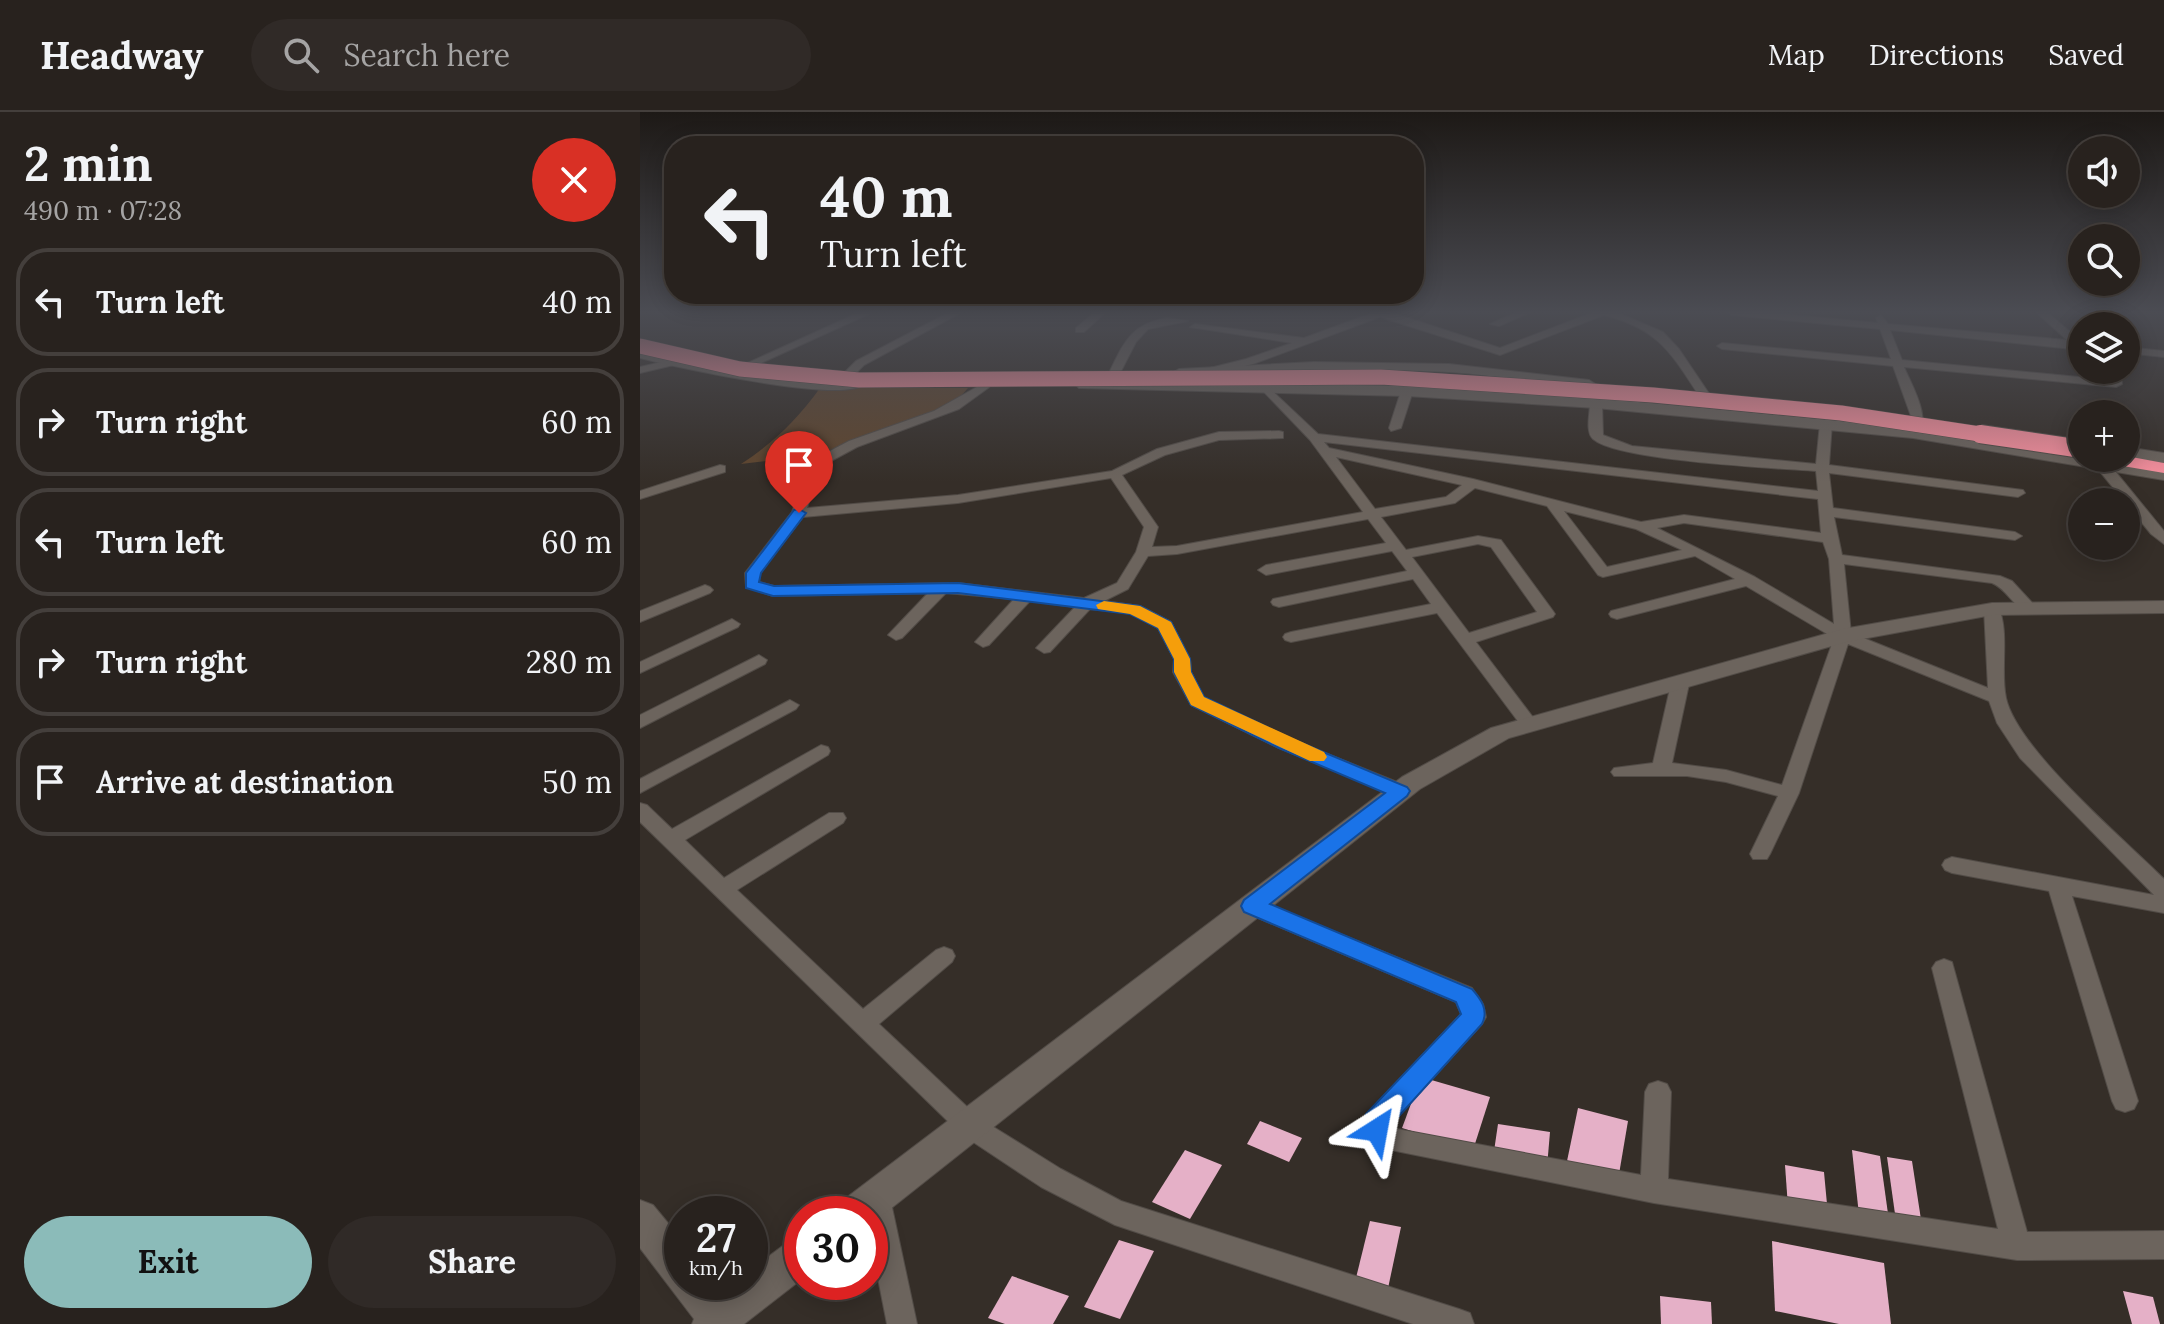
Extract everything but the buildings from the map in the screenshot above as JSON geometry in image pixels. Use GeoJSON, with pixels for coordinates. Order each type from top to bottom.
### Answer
{"type":"FeatureCollection","features":[{"type":"Feature","properties":{"kind":"highway"},"geometry":{"type":"LineString","coordinates":[[721,369],[826,383],[1366,382],[1543,391],[1881,422],[2068,447]]}},
{"type":"Feature","properties":{"kind":"highway"},"geometry":{"type":"LineString","coordinates":[[738,369],[859,380],[1381,377],[1623,393],[1841,413],[2068,447]]}},
{"type":"Feature","properties":{"kind":"highway"},"geometry":{"type":"LineString","coordinates":[[2140,457],[2164,463]]}},
{"type":"Feature","properties":{"kind":"highway"},"geometry":{"type":"LineString","coordinates":[[2140,462],[2164,463]]}},
{"type":"Feature","properties":{"kind":"street"},"geometry":{"type":"LineString","coordinates":[[706,369],[818,384],[1407,391],[1596,403],[1826,423],[1916,426],[2068,454]]}},
{"type":"Feature","properties":{"kind":"street"},"geometry":{"type":"LineString","coordinates":[[769,369],[846,377],[1113,377],[1240,369]]}},
{"type":"Feature","properties":{"kind":"street"},"geometry":{"type":"LineString","coordinates":[[846,377],[854,369]]}},
{"type":"Feature","properties":{"kind":"street"},"geometry":{"type":"LineString","coordinates":[[1113,377],[1117,369]]}},
{"type":"Feature","properties":{"kind":"street"},"geometry":{"type":"LineString","coordinates":[[1203,390],[1214,370],[1219,369]]}},
{"type":"Feature","properties":{"kind":"street"},"geometry":{"type":"LineString","coordinates":[[1456,369],[1704,395],[2068,447]]}},
{"type":"Feature","properties":{"kind":"street"},"geometry":{"type":"LineString","coordinates":[[1687,369],[1704,395]]}},
{"type":"Feature","properties":{"kind":"street"},"geometry":{"type":"LineString","coordinates":[[1899,369],[1916,426]]}},
{"type":"Feature","properties":{"kind":"street"},"geometry":{"type":"LineString","coordinates":[[1948,369],[2068,380]]}},
{"type":"Feature","properties":{"kind":"street"},"geometry":{"type":"LineString","coordinates":[[984,386],[960,404],[853,444],[814,465],[799,513],[753,573],[751,584],[773,591],[942,588],[1134,609],[1165,625],[1182,659],[1182,672],[1197,701],[1286,744],[1400,791]]}},
{"type":"Feature","properties":{"kind":"street"},"geometry":{"type":"LineString","coordinates":[[1267,389],[1325,451],[1529,724]]}},
{"type":"Feature","properties":{"kind":"street"},"geometry":{"type":"LineString","coordinates":[[1395,428],[1407,391]]}},
{"type":"Feature","properties":{"kind":"street"},"geometry":{"type":"LineString","coordinates":[[1596,403],[1595,433],[1599,438],[1630,450],[1822,468],[2018,493]]}},
{"type":"Feature","properties":{"kind":"street"},"geometry":{"type":"LineString","coordinates":[[1760,854],[1789,793],[1843,636],[1836,559],[1829,538],[1822,468],[1826,423]]}},
{"type":"Feature","properties":{"kind":"street"},"geometry":{"type":"LineString","coordinates":[[799,513],[958,499],[1115,474],[1161,452],[1219,436],[1279,435]]}},
{"type":"Feature","properties":{"kind":"street"},"geometry":{"type":"LineString","coordinates":[[1314,437],[1825,496]]}},
{"type":"Feature","properties":{"kind":"street"},"geometry":{"type":"LineString","coordinates":[[1325,451],[1473,483],[1641,526],[1697,551],[1843,636],[1997,698]]}},
{"type":"Feature","properties":{"kind":"street"},"geometry":{"type":"LineString","coordinates":[[640,495],[720,469]]}},
{"type":"Feature","properties":{"kind":"street"},"geometry":{"type":"LineString","coordinates":[[2140,469],[2164,475]]}},
{"type":"Feature","properties":{"kind":"street"},"geometry":{"type":"LineString","coordinates":[[2112,472],[2133,506],[2164,540]]}},
{"type":"Feature","properties":{"kind":"street"},"geometry":{"type":"LineString","coordinates":[[1044,648],[1087,603],[1123,586],[1143,552],[1151,527],[1115,474]]}},
{"type":"Feature","properties":{"kind":"street"},"geometry":{"type":"LineString","coordinates":[[1143,552],[1177,550],[1450,500],[1473,483]]}},
{"type":"Feature","properties":{"kind":"street"},"geometry":{"type":"LineString","coordinates":[[1553,505],[1603,572],[1697,551]]}},
{"type":"Feature","properties":{"kind":"street"},"geometry":{"type":"LineString","coordinates":[[1828,512],[2015,536]]}},
{"type":"Feature","properties":{"kind":"street"},"geometry":{"type":"LineString","coordinates":[[1641,526],[1684,519],[1829,538]]}},
{"type":"Feature","properties":{"kind":"street"},"geometry":{"type":"LineString","coordinates":[[1266,570],[1478,540],[1496,543],[1547,614],[1467,639]]}},
{"type":"Feature","properties":{"kind":"street"},"geometry":{"type":"LineString","coordinates":[[1836,559],[1995,579],[2007,584],[2028,607]]}},
{"type":"Feature","properties":{"kind":"street"},"geometry":{"type":"LineString","coordinates":[[1279,602],[1416,574]]}},
{"type":"Feature","properties":{"kind":"street"},"geometry":{"type":"LineString","coordinates":[[1617,614],[1750,580]]}},
{"type":"Feature","properties":{"kind":"street"},"geometry":{"type":"LineString","coordinates":[[896,635],[942,588]]}},
{"type":"Feature","properties":{"kind":"street"},"geometry":{"type":"LineString","coordinates":[[640,617],[705,590]]}},
{"type":"Feature","properties":{"kind":"street"},"geometry":{"type":"LineString","coordinates":[[983,642],[1027,595]]}},
{"type":"Feature","properties":{"kind":"street"},"geometry":{"type":"LineString","coordinates":[[1291,637],[1442,607]]}},
{"type":"Feature","properties":{"kind":"street"},"geometry":{"type":"LineString","coordinates":[[879,1196],[1400,791],[1500,733],[1843,636],[1992,609],[2164,607]]}},
{"type":"Feature","properties":{"kind":"street"},"geometry":{"type":"LineString","coordinates":[[1992,609],[1997,698],[2006,723],[2027,754],[2164,892]]}},
{"type":"Feature","properties":{"kind":"street"},"geometry":{"type":"LineString","coordinates":[[640,668],[732,624]]}},
{"type":"Feature","properties":{"kind":"street"},"geometry":{"type":"LineString","coordinates":[[640,722],[759,660]]}},
{"type":"Feature","properties":{"kind":"street"},"geometry":{"type":"LineString","coordinates":[[1662,766],[1680,684]]}},
{"type":"Feature","properties":{"kind":"street"},"geometry":{"type":"LineString","coordinates":[[640,787],[790,705]]}},
{"type":"Feature","properties":{"kind":"street"},"geometry":{"type":"LineString","coordinates":[[673,838],[821,751]]}},
{"type":"Feature","properties":{"kind":"street"},"geometry":{"type":"LineString","coordinates":[[1621,772],[1662,766],[1708,770],[1789,793]]}},
{"type":"Feature","properties":{"kind":"street"},"geometry":{"type":"LineString","coordinates":[[640,810],[673,838],[721,890],[970,1126],[1051,1178],[1115,1212],[1459,1324]]}},
{"type":"Feature","properties":{"kind":"street"},"geometry":{"type":"LineString","coordinates":[[721,890],[836,818]]}},
{"type":"Feature","properties":{"kind":"street"},"geometry":{"type":"LineString","coordinates":[[1952,865],[2164,905]]}},
{"type":"Feature","properties":{"kind":"street"},"geometry":{"type":"LineString","coordinates":[[2058,885],[2125,1101]]}},
{"type":"Feature","properties":{"kind":"street"},"geometry":{"type":"LineString","coordinates":[[1252,906],[1464,995],[1471,1004],[1474,1017],[1376,1122],[1377,1130],[1385,1139],[1654,1190],[2017,1246],[2164,1245]]}},
{"type":"Feature","properties":{"kind":"street"},"geometry":{"type":"LineString","coordinates":[[862,1024],[944,956]]}},
{"type":"Feature","properties":{"kind":"street"},"geometry":{"type":"LineString","coordinates":[[1944,968],[2017,1246]]}},
{"type":"Feature","properties":{"kind":"street"},"geometry":{"type":"LineString","coordinates":[[1654,1190],[1658,1092]]}},
{"type":"Feature","properties":{"kind":"street"},"geometry":{"type":"LineString","coordinates":[[640,1218],[664,1248]]}},
{"type":"Feature","properties":{"kind":"street"},"geometry":{"type":"LineString","coordinates":[[702,1300],[715,1321],[784,1269]]}},
{"type":"Feature","properties":{"kind":"street"},"geometry":{"type":"LineString","coordinates":[[888,1278],[902,1324]]}},
{"type":"Feature","properties":{"kind":"shaded area"},"geometry":{"type":"Polygon","coordinates":[[[820,388],[968,388],[952,406],[832,453],[741,464],[784,430],[820,388]]]}},
{"type":"Feature","properties":{"kind":"slow traffic"},"geometry":{"type":"LineString","coordinates":[[1104,605],[1134,609],[1165,625],[1182,659],[1182,672],[1197,701],[1317,757]]}},
{"type":"Feature","properties":{"kind":"route"},"geometry":{"type":"LineString","coordinates":[[799,513],[753,573],[751,584],[773,591],[958,588],[1134,609],[1165,625],[1182,659],[1182,672],[1197,701],[1286,744],[1400,791],[1252,906],[1464,995],[1471,1004],[1474,1017],[1376,1122],[1377,1130]]}}]}
